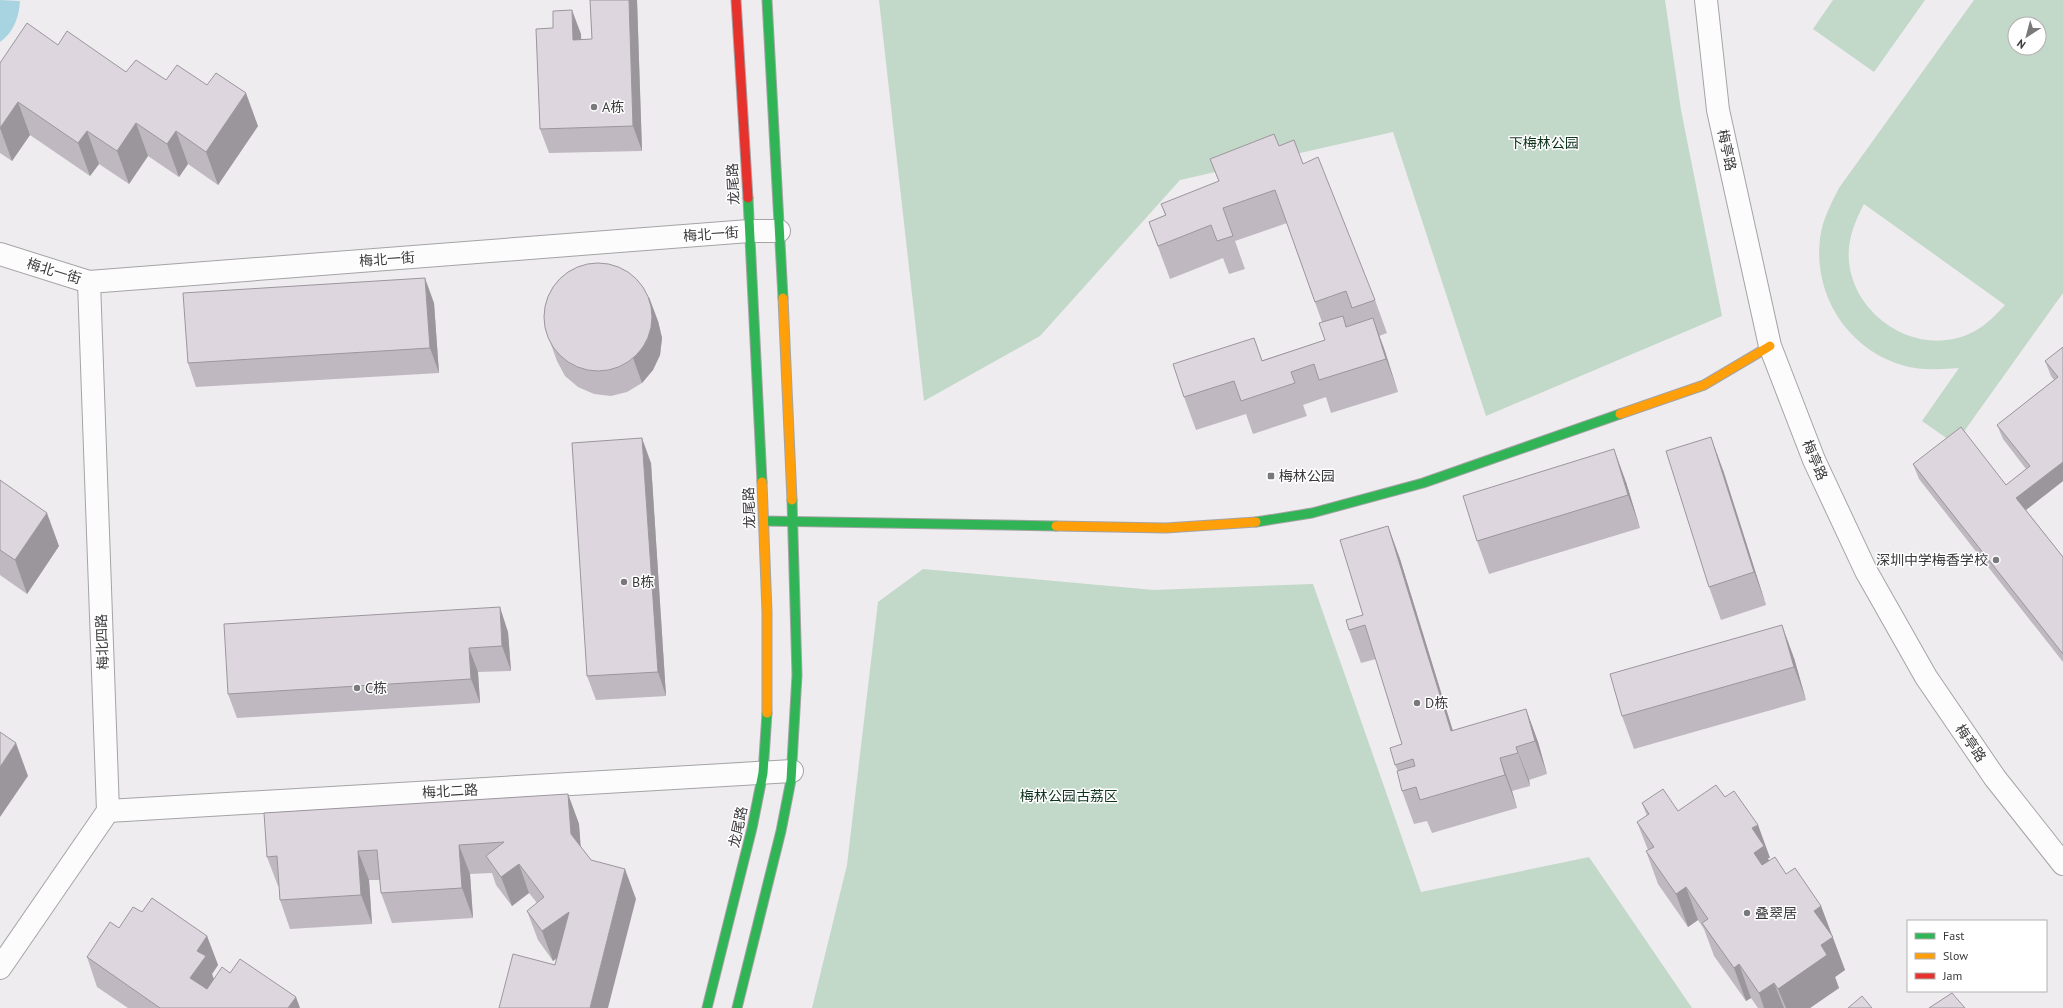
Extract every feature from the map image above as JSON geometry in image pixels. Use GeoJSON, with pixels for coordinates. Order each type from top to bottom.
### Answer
{"type":"FeatureCollection","features":[{"type":"Feature","properties":{"kind":"street","name":"龙尾路"},"geometry":{"type":"LineString","coordinates":[[707,1008],[746,854],[763,773],[767,729],[768,683],[764,521],[736,0]]}},
{"type":"Feature","properties":{"kind":"street"},"geometry":{"type":"LineString","coordinates":[[737,1008],[781,831],[792,771],[797,675],[792,521],[767,0]]}},
{"type":"Feature","properties":{"kind":"street","name":"梅亭路"},"geometry":{"type":"LineString","coordinates":[[1706,0],[1718,110],[1770,346],[1814,460],[1866,571],[1926,677],[1995,778],[2063,864]]}},
{"type":"Feature","properties":{"kind":"street","name":"梅北一街"},"geometry":{"type":"LineString","coordinates":[[0,254],[89,282],[749,231],[779,230]]}},
{"type":"Feature","properties":{"kind":"street","name":"梅北四路"},"geometry":{"type":"LineString","coordinates":[[89,282],[108,811]]}},
{"type":"Feature","properties":{"kind":"street"},"geometry":{"type":"LineString","coordinates":[[764,521],[1166,528],[1237,523],[1312,513],[1423,483],[1704,385],[1770,346]]}},
{"type":"Feature","properties":{"kind":"street","name":"梅北二路"},"geometry":{"type":"LineString","coordinates":[[108,811],[792,771]]}},
{"type":"Feature","properties":{"kind":"street"},"geometry":{"type":"LineString","coordinates":[[0,968],[108,811]]}},
{"type":"Feature","properties":{"kind":"green space","name":"下梅林公园"},"geometry":{"type":"Polygon","coordinates":[[[879,0],[1665,0],[1681,110],[1722,316],[1486,416],[1393,132],[1180,180],[1040,336],[924,401],[879,0]]]}},
{"type":"Feature","properties":{"kind":"green space"},"geometry":{"type":"Polygon","coordinates":[[[1833,0],[1925,0],[1874,72],[1813,29],[1833,0]]]}},
{"type":"Feature","properties":{"kind":"green space"},"geometry":{"type":"Polygon","coordinates":[[[1974,0],[2063,0],[2063,293],[1955,444],[1922,421],[1959,368],[1918,369],[1885,359],[1867,348],[1852,334],[1839,318],[1829,300],[1822,281],[1819,260],[1821,232],[1830,206],[1839,188],[1974,0]],[[1864,204],[1854,225],[1850,239],[1849,262],[1854,283],[1864,301],[1878,317],[1895,329],[1914,337],[1934,341],[1955,339],[1975,331],[1991,319],[2005,305],[1864,204]]]}},
{"type":"Feature","properties":{"kind":"green space","name":"梅林公园古荔区"},"geometry":{"type":"Polygon","coordinates":[[[923,569],[1154,590],[1313,584],[1421,892],[1589,857],[1692,1008],[812,1008],[847,865],[878,602],[923,569]]]}},
{"type":"Feature","properties":{"kind":"water"},"geometry":{"type":"Polygon","coordinates":[[[0,0],[20,1],[15,24],[9,34],[0,42],[0,0]]]}},
{"type":"Feature","properties":{"kind":"building","name":"A栋"},"geometry":{"type":"Polygon","coordinates":[[[590,0],[629,0],[633,126],[540,129],[536,29],[553,28],[553,11],[572,10],[573,40],[592,39],[590,0]]]}},
{"type":"Feature","properties":{"kind":"building"},"geometry":{"type":"Polygon","coordinates":[[[27,23],[58,45],[67,31],[126,72],[136,60],[166,80],[177,65],[207,85],[216,73],[246,93],[206,152],[176,131],[167,144],[136,123],[117,151],[87,131],[78,143],[18,102],[0,128],[0,63],[27,23]]]}},
{"type":"Feature","properties":{"kind":"building"},"geometry":{"type":"Polygon","coordinates":[[[1274,134],[1279,146],[1294,140],[1303,164],[1318,157],[1375,300],[1352,308],[1346,291],[1315,302],[1275,190],[1223,208],[1233,236],[1217,241],[1211,225],[1158,246],[1149,222],[1166,215],[1161,204],[1219,181],[1210,159],[1274,134]]]}},
{"type":"Feature","properties":{"kind":"building"},"geometry":{"type":"Polygon","coordinates":[[[598,263],[619,267],[636,279],[648,296],[652,317],[648,338],[636,355],[619,367],[598,371],[577,367],[560,355],[548,338],[544,317],[548,296],[560,279],[577,267],[598,263]]]}},
{"type":"Feature","properties":{"kind":"building"},"geometry":{"type":"Polygon","coordinates":[[[425,278],[430,348],[188,363],[183,293],[425,278]]]}},
{"type":"Feature","properties":{"kind":"building"},"geometry":{"type":"Polygon","coordinates":[[[1343,316],[1346,327],[1373,318],[1386,359],[1319,380],[1314,364],[1291,372],[1295,383],[1241,401],[1234,381],[1184,397],[1173,364],[1254,338],[1262,361],[1325,340],[1319,323],[1343,316]]]}},
{"type":"Feature","properties":{"kind":"building"},"geometry":{"type":"Polygon","coordinates":[[[2063,347],[2063,462],[2016,498],[2063,557],[2063,654],[1913,464],[1961,427],[2006,485],[2030,466],[1997,425],[2058,377],[2045,361],[2063,347]]]}},
{"type":"Feature","properties":{"kind":"building"},"geometry":{"type":"Polygon","coordinates":[[[1711,437],[1754,572],[1709,587],[1666,451],[1711,437]]]}},
{"type":"Feature","properties":{"kind":"building","name":"B栋"},"geometry":{"type":"Polygon","coordinates":[[[642,438],[658,672],[587,676],[572,443],[642,438]]]}},
{"type":"Feature","properties":{"kind":"building"},"geometry":{"type":"Polygon","coordinates":[[[1614,449],[1628,495],[1477,541],[1463,496],[1614,449]]]}},
{"type":"Feature","properties":{"kind":"building"},"geometry":{"type":"Polygon","coordinates":[[[0,480],[47,513],[15,560],[0,550],[0,480]]]}},
{"type":"Feature","properties":{"kind":"building","name":"D栋"},"geometry":{"type":"Polygon","coordinates":[[[1388,526],[1451,731],[1526,709],[1535,741],[1516,747],[1518,753],[1500,758],[1505,775],[1420,800],[1416,787],[1402,791],[1397,771],[1415,766],[1413,759],[1395,765],[1390,748],[1402,744],[1365,625],[1349,630],[1346,620],[1363,615],[1340,540],[1388,526]]]}},
{"type":"Feature","properties":{"kind":"building"},"geometry":{"type":"Polygon","coordinates":[[[500,607],[502,646],[469,648],[471,679],[228,694],[224,624],[500,607]]]}},
{"type":"Feature","properties":{"kind":"building"},"geometry":{"type":"Polygon","coordinates":[[[1782,625],[1794,667],[1622,716],[1610,674],[1782,625]]]}},
{"type":"Feature","properties":{"kind":"building"},"geometry":{"type":"Polygon","coordinates":[[[0,732],[16,743],[0,767],[0,732]]]}},
{"type":"Feature","properties":{"kind":"building","name":"叠翠居"},"geometry":{"type":"Polygon","coordinates":[[[1716,785],[1725,797],[1734,791],[1758,825],[1752,828],[1764,846],[1754,853],[1762,865],[1775,857],[1786,874],[1795,868],[1821,906],[1814,911],[1833,937],[1821,945],[1827,955],[1778,989],[1774,983],[1759,993],[1739,964],[1734,968],[1702,923],[1708,919],[1686,887],[1676,894],[1646,851],[1654,847],[1637,822],[1649,814],[1642,803],[1663,789],[1678,811],[1716,785]]]}},
{"type":"Feature","properties":{"kind":"building"},"geometry":{"type":"Polygon","coordinates":[[[568,794],[571,834],[591,860],[625,869],[590,1008],[499,1008],[513,954],[555,965],[569,912],[542,931],[527,911],[544,897],[519,864],[501,877],[486,856],[504,842],[459,845],[462,888],[381,893],[377,850],[358,851],[361,895],[280,900],[277,856],[267,857],[264,813],[568,794]]]}},
{"type":"Feature","properties":{"kind":"building"},"geometry":{"type":"Polygon","coordinates":[[[152,898],[207,936],[197,951],[206,956],[190,978],[207,989],[222,967],[230,973],[240,959],[296,997],[288,1008],[160,1008],[87,957],[110,922],[119,928],[133,907],[142,912],[152,898]]]}},
{"type":"Feature","properties":{"kind":"building"},"geometry":{"type":"Polygon","coordinates":[[[1952,993],[1965,1008],[1929,1008],[1952,993]]]}},
{"type":"Feature","properties":{"kind":"building"},"geometry":{"type":"Polygon","coordinates":[[[1862,996],[1872,1008],[1848,1008],[1862,996]]]}},
{"type":"Feature","properties":{"kind":"traffic: fast"},"geometry":{"type":"LineString","coordinates":[[767,0],[783,298]]}},
{"type":"Feature","properties":{"kind":"traffic: fast"},"geometry":{"type":"LineString","coordinates":[[748,198],[762,482]]}},
{"type":"Feature","properties":{"kind":"traffic: fast"},"geometry":{"type":"LineString","coordinates":[[1256,522],[1312,513],[1423,483],[1620,414]]}},
{"type":"Feature","properties":{"kind":"traffic: fast"},"geometry":{"type":"LineString","coordinates":[[737,1008],[781,831],[791,780],[797,675],[792,500]]}},
{"type":"Feature","properties":{"kind":"traffic: fast"},"geometry":{"type":"LineString","coordinates":[[764,521],[1056,526]]}},
{"type":"Feature","properties":{"kind":"traffic: fast"},"geometry":{"type":"LineString","coordinates":[[707,1008],[752,828],[763,773],[767,713]]}},
{"type":"Feature","properties":{"kind":"traffic: slow"},"geometry":{"type":"LineString","coordinates":[[783,298],[792,500]]}},
{"type":"Feature","properties":{"kind":"traffic: slow"},"geometry":{"type":"LineString","coordinates":[[1620,414],[1704,385],[1770,346]]}},
{"type":"Feature","properties":{"kind":"traffic: slow"},"geometry":{"type":"LineString","coordinates":[[762,482],[767,612],[767,713]]}},
{"type":"Feature","properties":{"kind":"traffic: slow"},"geometry":{"type":"LineString","coordinates":[[1056,526],[1166,528],[1256,522]]}},
{"type":"Feature","properties":{"kind":"traffic: jam"},"geometry":{"type":"LineString","coordinates":[[736,0],[748,198]]}},
{"type":"Feature","properties":{"kind":"place","name":"A栋"},"geometry":{"type":"Point","coordinates":[594,107]}},
{"type":"Feature","properties":{"kind":"place","name":"梅林公园"},"geometry":{"type":"Point","coordinates":[1271,476]}},
{"type":"Feature","properties":{"kind":"place","name":"深圳中学梅香学校"},"geometry":{"type":"Point","coordinates":[1996,560]}},
{"type":"Feature","properties":{"kind":"place","name":"B栋"},"geometry":{"type":"Point","coordinates":[624,582]}},
{"type":"Feature","properties":{"kind":"place","name":"C栋"},"geometry":{"type":"Point","coordinates":[357,688]}},
{"type":"Feature","properties":{"kind":"place","name":"D栋"},"geometry":{"type":"Point","coordinates":[1417,703]}},
{"type":"Feature","properties":{"kind":"place","name":"叠翠居"},"geometry":{"type":"Point","coordinates":[1747,913]}}]}
